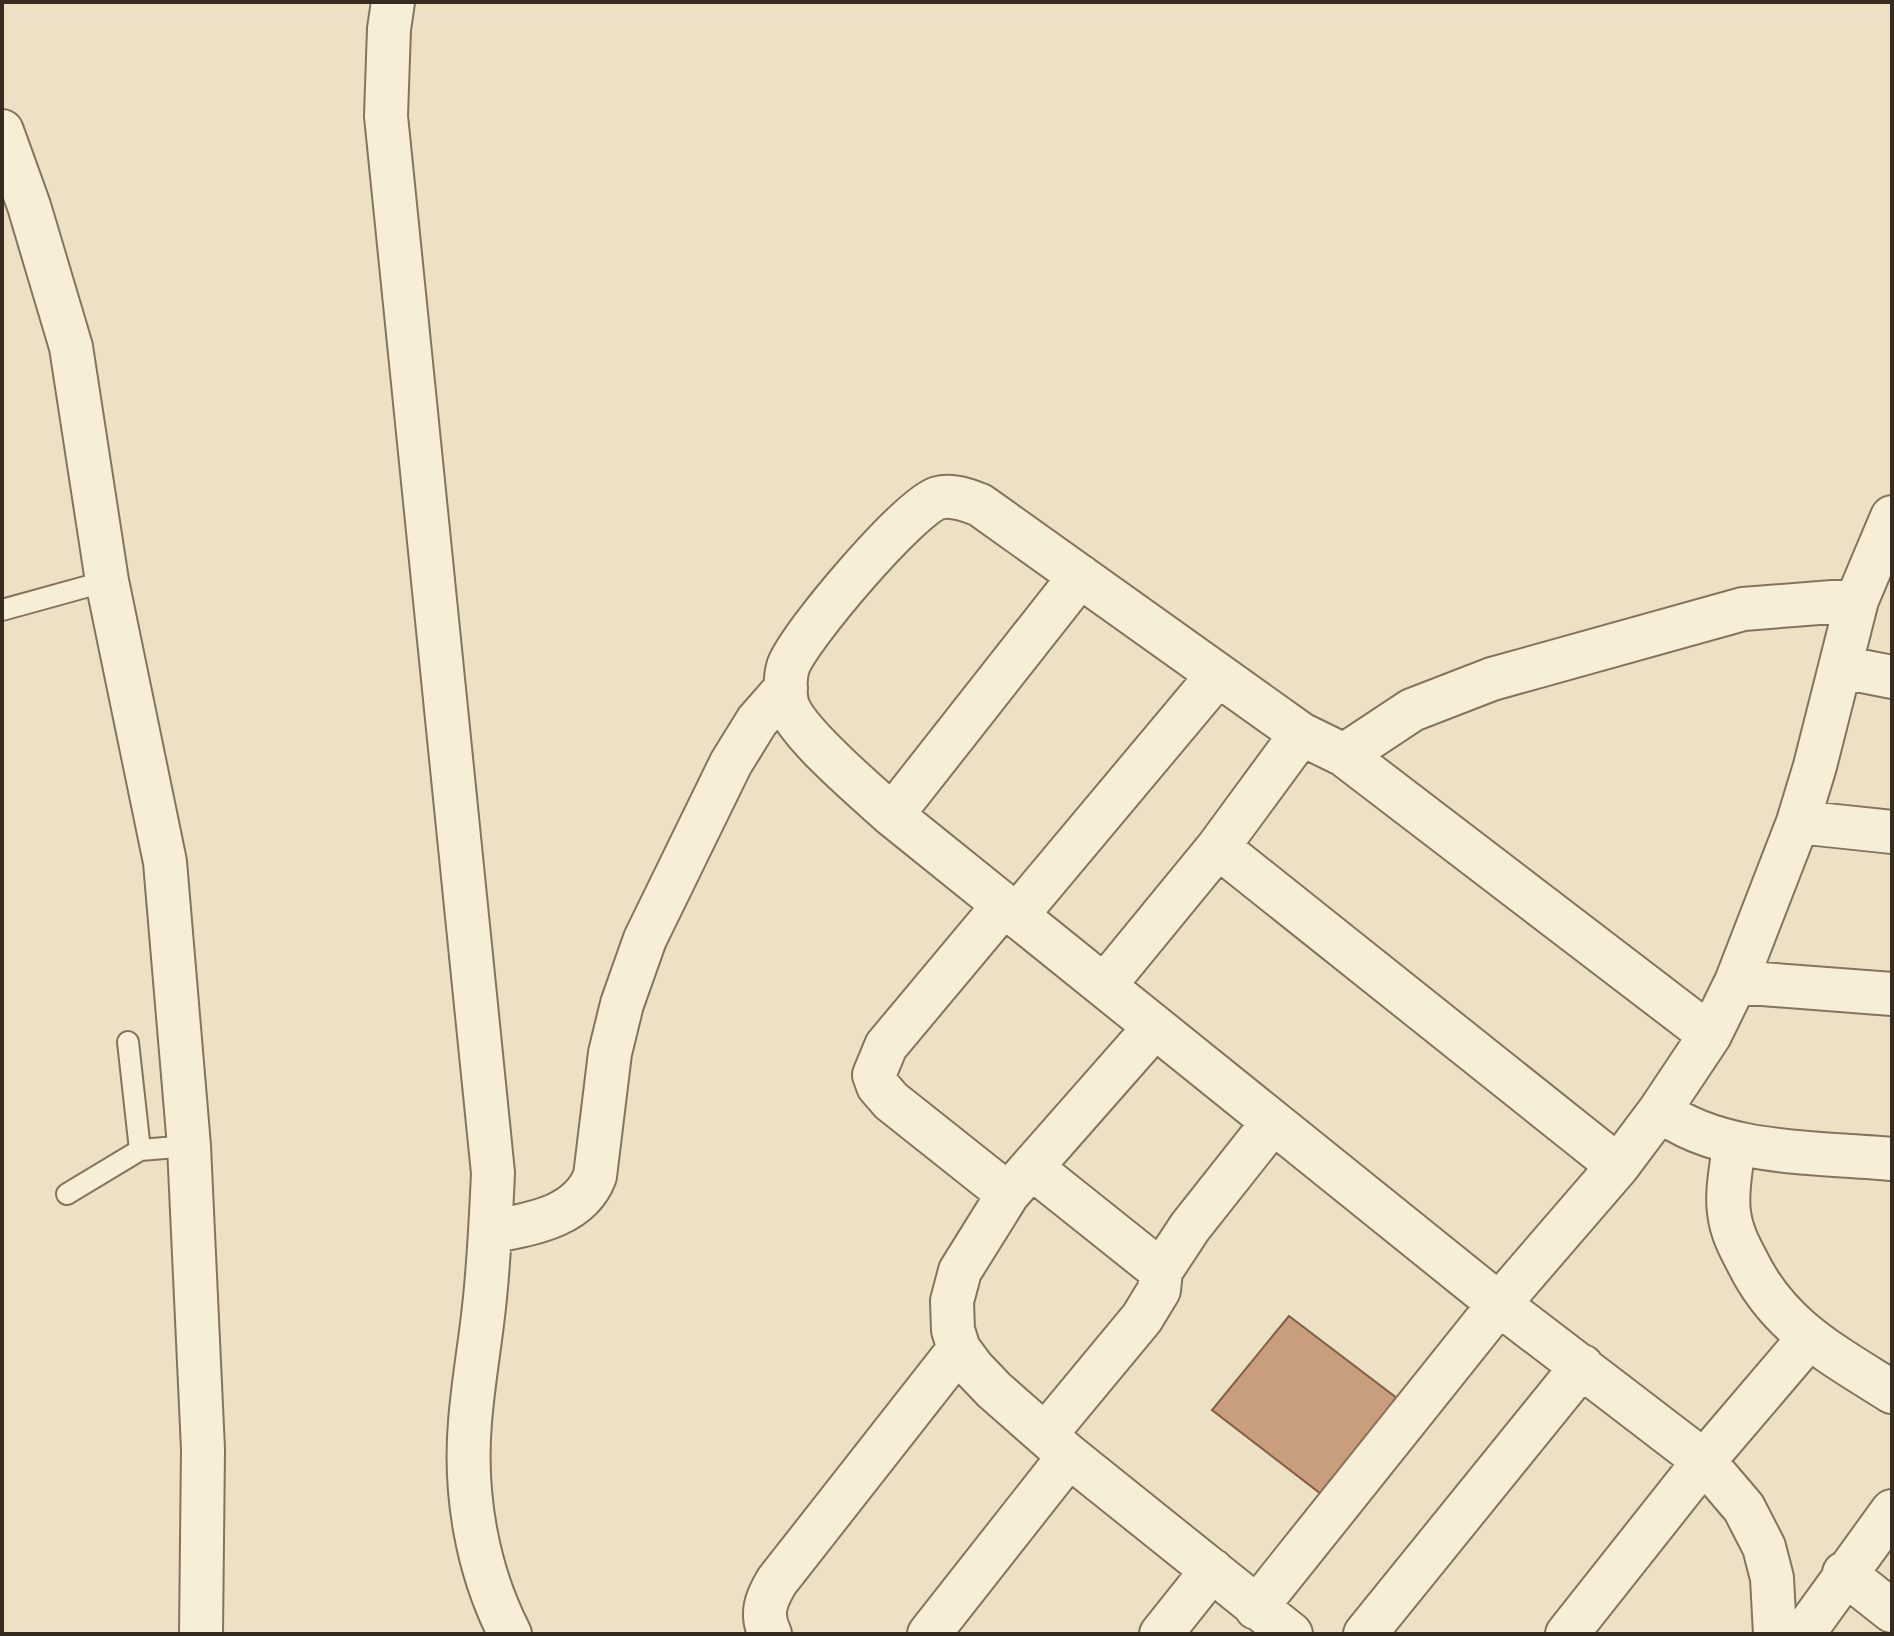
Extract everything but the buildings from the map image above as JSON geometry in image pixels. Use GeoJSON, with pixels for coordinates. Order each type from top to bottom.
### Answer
{"type":"FeatureCollection","features":[{"type":"Feature","properties":{"kind":"street"},"geometry":{"type":"LineString","coordinates":[[393,2],[386,116],[493,1173],[490,1232],[470,1423],[470,1488],[481,1557],[510,1634]]}},
{"type":"Feature","properties":{"kind":"street"},"geometry":{"type":"LineString","coordinates":[[2,131],[29,206],[71,347],[107,581],[165,862],[189,1146],[203,1449],[201,1634]]}},
{"type":"Feature","properties":{"kind":"street"},"geometry":{"type":"LineString","coordinates":[[1710,1035],[1344,755],[1301,734],[980,505],[964,499],[941,497],[928,502],[884,543],[801,643],[788,667],[788,705],[797,722],[831,759],[892,815],[1499,1304],[1704,1461],[1744,1508],[1764,1547],[1772,1578],[1775,1634]]}},
{"type":"Feature","properties":{"kind":"street"},"geometry":{"type":"LineString","coordinates":[[1256,1608],[1499,1304],[1618,1166],[1710,1035],[1736,982],[1798,822],[1857,600],[1892,517]]}},
{"type":"Feature","properties":{"kind":"street"},"geometry":{"type":"LineString","coordinates":[[892,815],[1080,576]]}},
{"type":"Feature","properties":{"kind":"street"},"geometry":{"type":"LineString","coordinates":[[1344,755],[1412,710],[1492,679],[1743,609],[1857,600]]}},
{"type":"Feature","properties":{"kind":"street"},"geometry":{"type":"LineString","coordinates":[[1841,667],[1892,677]]}},
{"type":"Feature","properties":{"kind":"street"},"geometry":{"type":"LineString","coordinates":[[1161,1271],[891,1101],[878,1086],[874,1075],[886,1046],[1010,911],[1217,676]]}},
{"type":"Feature","properties":{"kind":"street"},"geometry":{"type":"LineString","coordinates":[[490,1232],[556,1215],[580,1201],[590,1190],[595,1176],[610,1053],[622,1004],[645,939],[742,741],[786,688]]}},
{"type":"Feature","properties":{"kind":"street"},"geometry":{"type":"LineString","coordinates":[[1104,986],[1218,847],[1301,734]]}},
{"type":"Feature","properties":{"kind":"street"},"geometry":{"type":"LineString","coordinates":[[1798,822],[1892,832]]}},
{"type":"Feature","properties":{"kind":"street"},"geometry":{"type":"LineString","coordinates":[[1218,847],[1618,1166]]}},
{"type":"Feature","properties":{"kind":"street"},"geometry":{"type":"LineString","coordinates":[[1736,982],[1892,994]]}},
{"type":"Feature","properties":{"kind":"street"},"geometry":{"type":"LineString","coordinates":[[1154,1028],[1020,1181],[960,1271],[952,1301],[953,1330],[959,1349],[994,1390],[1057,1446],[1291,1634]]}},
{"type":"Feature","properties":{"kind":"street"},"geometry":{"type":"LineString","coordinates":[[1660,1110],[1685,1127],[1734,1144],[1892,1159]]}},
{"type":"Feature","properties":{"kind":"street"},"geometry":{"type":"LineString","coordinates":[[929,1634],[1142,1318],[1159,1290],[1161,1271],[1190,1227],[1273,1122]]}},
{"type":"Feature","properties":{"kind":"street"},"geometry":{"type":"LineString","coordinates":[[1734,1144],[1728,1208],[1734,1235],[1754,1277],[1770,1301],[1808,1339],[1892,1392]]}},
{"type":"Feature","properties":{"kind":"street"},"geometry":{"type":"LineString","coordinates":[[1567,1634],[1704,1461],[1808,1339]]}},
{"type":"Feature","properties":{"kind":"street"},"geometry":{"type":"LineString","coordinates":[[770,1634],[764,1614],[767,1598],[777,1581],[959,1349]]}},
{"type":"Feature","properties":{"kind":"street"},"geometry":{"type":"LineString","coordinates":[[1365,1634],[1582,1366]]}},
{"type":"Feature","properties":{"kind":"street"},"geometry":{"type":"LineString","coordinates":[[1803,1634],[1844,1573],[1892,1511]]}},
{"type":"Feature","properties":{"kind":"street"},"geometry":{"type":"LineString","coordinates":[[1161,1634],[1212,1570]]}},
{"type":"Feature","properties":{"kind":"street"},"geometry":{"type":"LineString","coordinates":[[1844,1573],[1892,1611]]}},
{"type":"Feature","properties":{"kind":"lane"},"geometry":{"type":"LineString","coordinates":[[2,610],[107,581]]}},
{"type":"Feature","properties":{"kind":"lane"},"geometry":{"type":"LineString","coordinates":[[128,1042],[140,1150]]}},
{"type":"Feature","properties":{"kind":"lane"},"geometry":{"type":"LineString","coordinates":[[67,1194],[140,1150],[189,1146]]}}]}
